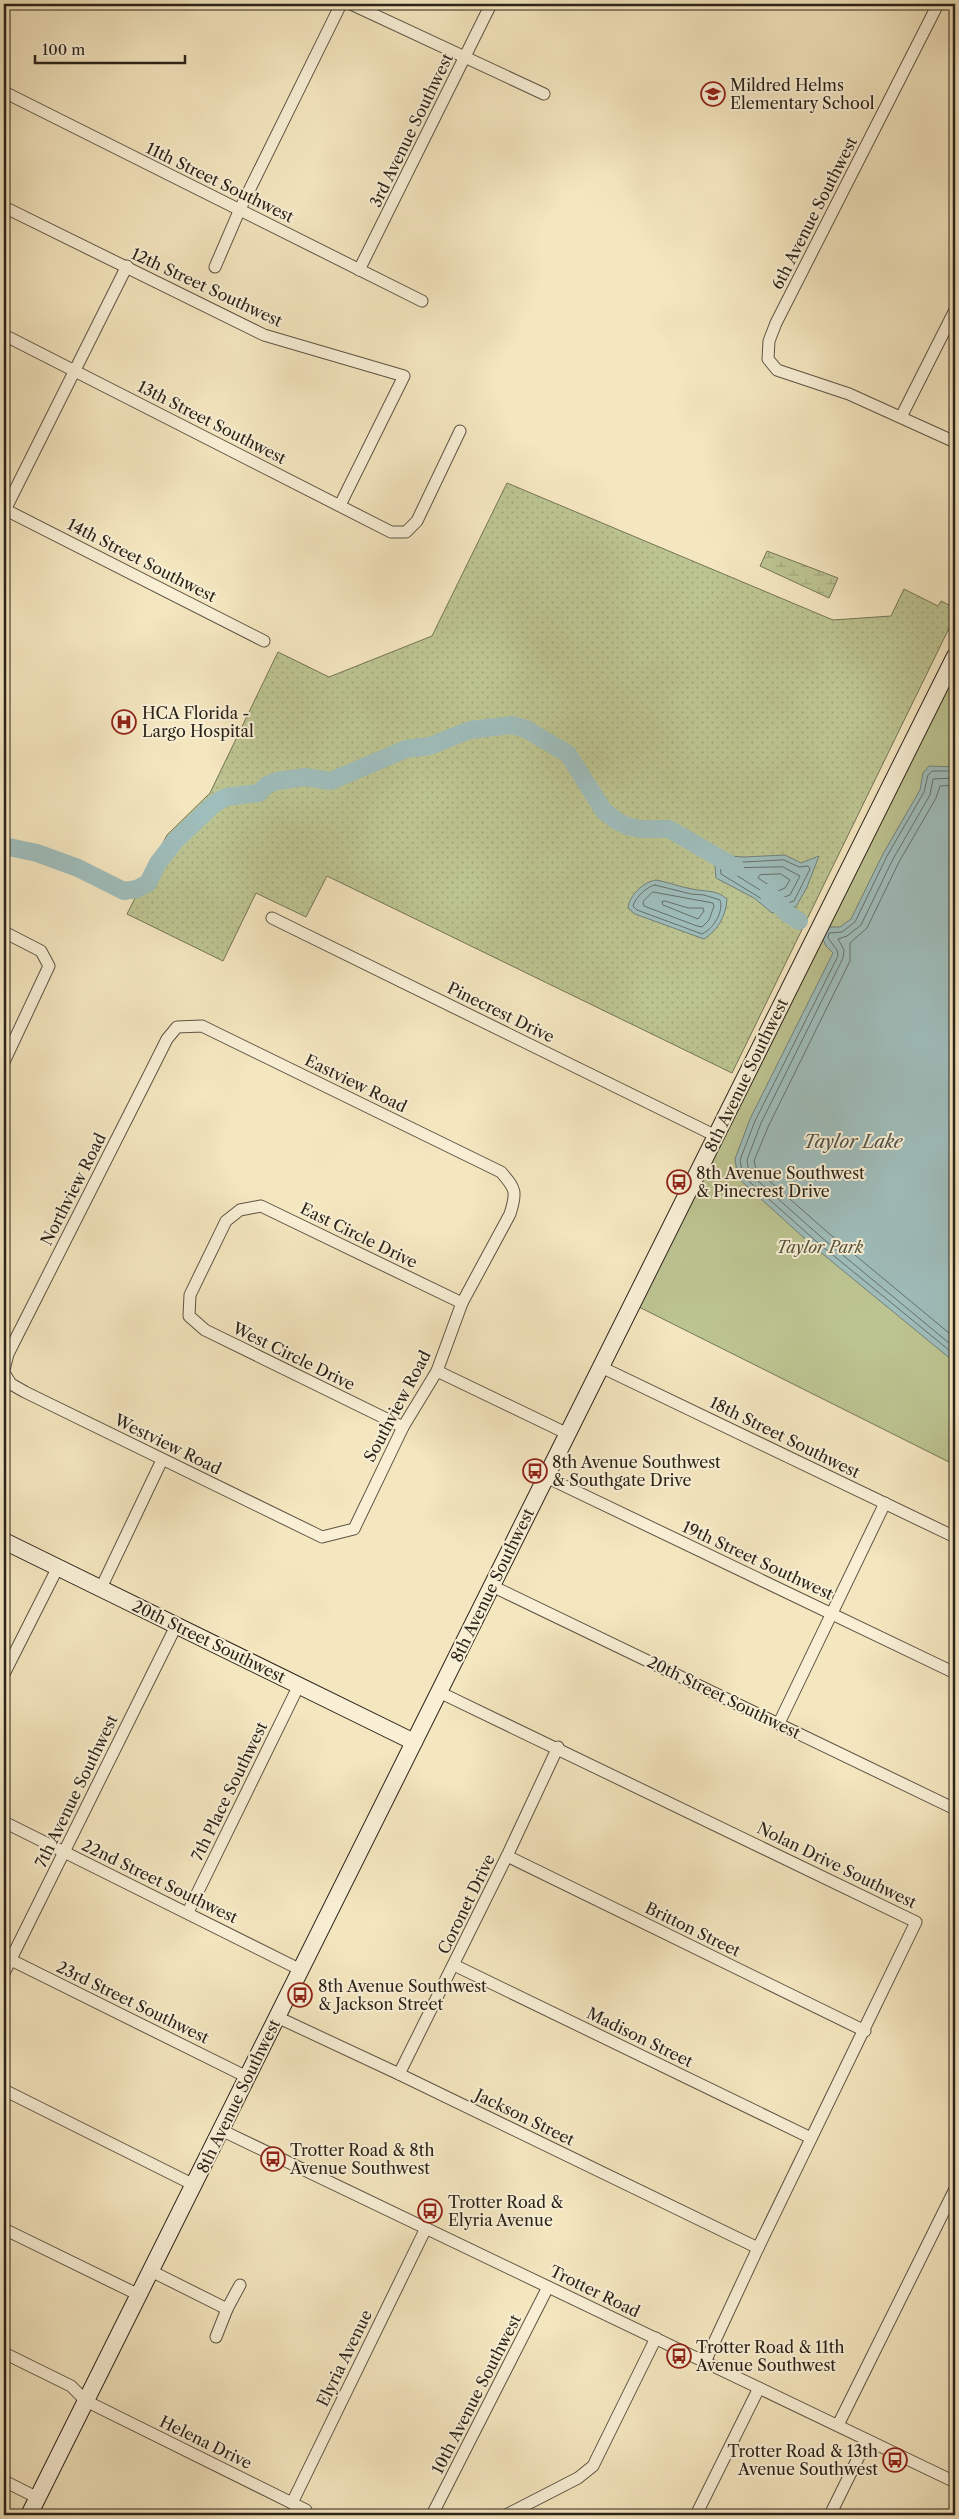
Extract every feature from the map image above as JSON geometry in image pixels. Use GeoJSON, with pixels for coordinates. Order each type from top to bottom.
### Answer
{"type":"FeatureCollection","features":[{"type":"Feature","properties":{"kind":"street"},"geometry":{"type":"LineString","coordinates":[[215,267],[240,209],[341,4]]}},
{"type":"Feature","properties":{"kind":"street"},"geometry":{"type":"LineString","coordinates":[[351,4],[544,94]]}},
{"type":"Feature","properties":{"kind":"street","name":"3rd Avenue Southwest"},"geometry":{"type":"LineString","coordinates":[[359,270],[491,4]]}},
{"type":"Feature","properties":{"kind":"street","name":"6th Avenue Southwest"},"geometry":{"type":"LineString","coordinates":[[901,417],[849,394],[777,370],[768,358],[769,341],[776,323],[938,4]]}},
{"type":"Feature","properties":{"kind":"street","name":"11th Street Southwest"},"geometry":{"type":"LineString","coordinates":[[4,92],[422,301]]}},
{"type":"Feature","properties":{"kind":"street","name":"12th Street Southwest"},"geometry":{"type":"LineString","coordinates":[[4,207],[264,335],[404,376],[340,505]]}},
{"type":"Feature","properties":{"kind":"street"},"geometry":{"type":"LineString","coordinates":[[4,509],[76,372],[127,266]]}},
{"type":"Feature","properties":{"kind":"street"},"geometry":{"type":"LineString","coordinates":[[955,310],[901,417],[955,442]]}},
{"type":"Feature","properties":{"kind":"street","name":"13th Street Southwest"},"geometry":{"type":"LineString","coordinates":[[4,335],[391,532],[406,532],[417,521],[460,431]]}},
{"type":"Feature","properties":{"kind":"street","name":"14th Street Southwest"},"geometry":{"type":"LineString","coordinates":[[4,509],[264,641]]}},
{"type":"Feature","properties":{"kind":"street","name":"8th Avenue Southwest"},"geometry":{"type":"LineString","coordinates":[[32,2514],[38,2498],[139,2294],[955,656]]}},
{"type":"Feature","properties":{"kind":"street","name":"Pinecrest Drive"},"geometry":{"type":"LineString","coordinates":[[272,918],[716,1136]]}},
{"type":"Feature","properties":{"kind":"street"},"geometry":{"type":"LineString","coordinates":[[4,932],[41,950],[49,966],[4,1062]]}},
{"type":"Feature","properties":{"kind":"street","name":"Eastview Road"},"geometry":{"type":"LineString","coordinates":[[177,1027],[202,1026],[500,1172],[514,1186]]}},
{"type":"Feature","properties":{"kind":"street","name":"Northview Road"},"geometry":{"type":"LineString","coordinates":[[4,1372],[8,1354],[147,1078],[168,1039],[177,1027]]}},
{"type":"Feature","properties":{"kind":"street","name":"Southview Road"},"geometry":{"type":"LineString","coordinates":[[322,1537],[354,1529],[402,1427],[437,1371],[462,1303],[510,1214],[515,1198],[514,1186]]}},
{"type":"Feature","properties":{"kind":"street","name":"East Circle Drive"},"geometry":{"type":"LineString","coordinates":[[188,1301],[226,1221],[240,1210],[261,1206],[462,1303]]}},
{"type":"Feature","properties":{"kind":"street","name":"West Circle Drive"},"geometry":{"type":"LineString","coordinates":[[188,1301],[189,1316],[205,1330],[402,1427]]}},
{"type":"Feature","properties":{"kind":"street","name":"18th Street Southwest"},"geometry":{"type":"LineString","coordinates":[[601,1367],[955,1537]]}},
{"type":"Feature","properties":{"kind":"street"},"geometry":{"type":"LineString","coordinates":[[437,1371],[568,1434]]}},
{"type":"Feature","properties":{"kind":"street","name":"Westview Road"},"geometry":{"type":"LineString","coordinates":[[4,1372],[12,1384],[24,1392],[322,1537]]}},
{"type":"Feature","properties":{"kind":"street"},"geometry":{"type":"LineString","coordinates":[[102,1588],[162,1460]]}},
{"type":"Feature","properties":{"kind":"street","name":"19th Street Southwest"},"geometry":{"type":"LineString","coordinates":[[546,1477],[955,1673]]}},
{"type":"Feature","properties":{"kind":"street"},"geometry":{"type":"LineString","coordinates":[[779,1723],[885,1503]]}},
{"type":"Feature","properties":{"kind":"street","name":"20th Street Southwest"},"geometry":{"type":"LineString","coordinates":[[4,1541],[177,1624],[414,1742]]}},
{"type":"Feature","properties":{"kind":"street"},"geometry":{"type":"LineString","coordinates":[[4,1674],[58,1567]]}},
{"type":"Feature","properties":{"kind":"street","name":"20th Street Southwest"},"geometry":{"type":"LineString","coordinates":[[492,1586],[955,1809]]}},
{"type":"Feature","properties":{"kind":"street","name":"7th Avenue Southwest"},"geometry":{"type":"LineString","coordinates":[[4,1973],[7,1958],[64,1852],[177,1624]]}},
{"type":"Feature","properties":{"kind":"street","name":"7th Place Southwest"},"geometry":{"type":"LineString","coordinates":[[188,1912],[299,1685]]}},
{"type":"Feature","properties":{"kind":"street","name":"Nolan Drive Southwest"},"geometry":{"type":"LineString","coordinates":[[439,1692],[558,1747],[916,1922],[865,2031],[758,2248],[705,2362]]}},
{"type":"Feature","properties":{"kind":"street","name":"Coronet Drive"},"geometry":{"type":"LineString","coordinates":[[399,2074],[508,1856],[558,1747]]}},
{"type":"Feature","properties":{"kind":"street","name":"22nd Street Southwest"},"geometry":{"type":"LineString","coordinates":[[4,1822],[188,1912],[301,1970]]}},
{"type":"Feature","properties":{"kind":"street","name":"Britton Street"},"geometry":{"type":"LineString","coordinates":[[508,1856],[865,2031]]}},
{"type":"Feature","properties":{"kind":"street","name":"23rd Street Southwest"},"geometry":{"type":"LineString","coordinates":[[7,1958],[247,2077]]}},
{"type":"Feature","properties":{"kind":"street","name":"Madison Street"},"geometry":{"type":"LineString","coordinates":[[454,1965],[811,2138]]}},
{"type":"Feature","properties":{"kind":"street","name":"Jackson Street"},"geometry":{"type":"LineString","coordinates":[[277,2017],[758,2248]]}},
{"type":"Feature","properties":{"kind":"street"},"geometry":{"type":"LineString","coordinates":[[4,2090],[194,2185]]}},
{"type":"Feature","properties":{"kind":"street","name":"Trotter Road"},"geometry":{"type":"LineString","coordinates":[[221,2130],[955,2482]]}},
{"type":"Feature","properties":{"kind":"street"},"geometry":{"type":"LineString","coordinates":[[838,2425],[955,2189]]}},
{"type":"Feature","properties":{"kind":"street","name":"Elyria Avenue"},"geometry":{"type":"LineString","coordinates":[[292,2503],[426,2228]]}},
{"type":"Feature","properties":{"kind":"street"},"geometry":{"type":"LineString","coordinates":[[4,2229],[139,2294]]}},
{"type":"Feature","properties":{"kind":"street"},"geometry":{"type":"LineString","coordinates":[[151,2271],[227,2309]]}},
{"type":"Feature","properties":{"kind":"street"},"geometry":{"type":"LineString","coordinates":[[216,2337],[227,2309],[240,2285]]}},
{"type":"Feature","properties":{"kind":"street","name":"10th Avenue Southwest"},"geometry":{"type":"LineString","coordinates":[[432,2515],[548,2287]]}},
{"type":"Feature","properties":{"kind":"street"},"geometry":{"type":"LineString","coordinates":[[506,2515],[578,2478],[593,2466],[656,2338]]}},
{"type":"Feature","properties":{"kind":"street","name":"Helena Drive"},"geometry":{"type":"LineString","coordinates":[[4,2353],[71,2386],[86,2401],[306,2510],[303,2515]]}},
{"type":"Feature","properties":{"kind":"street"},"geometry":{"type":"LineString","coordinates":[[696,2515],[759,2388]]}},
{"type":"Feature","properties":{"kind":"street"},"geometry":{"type":"LineString","coordinates":[[830,2515],[868,2440]]}},
{"type":"Feature","properties":{"kind":"street"},"geometry":{"type":"LineString","coordinates":[[4,2481],[38,2498]]}},
{"type":"Feature","properties":{"kind":"green space"},"geometry":{"type":"Polygon","coordinates":[[[507,483],[833,620],[891,616],[904,589],[938,606],[941,601],[955,608],[955,616],[732,1073],[327,876],[306,917],[256,893],[223,961],[127,914],[167,835],[210,793],[278,652],[329,677],[432,636],[507,483]]]}},
{"type":"Feature","properties":{"kind":"green space"},"geometry":{"type":"Polygon","coordinates":[[[767,551],[838,578],[829,598],[760,566],[767,551]]]}},
{"type":"Feature","properties":{"kind":"green space","name":"Taylor Park"},"geometry":{"type":"Polygon","coordinates":[[[955,671],[955,1465],[639,1307],[955,671]]]}},
{"type":"Feature","properties":{"kind":"water","name":"Taylor Lake"},"geometry":{"type":"Polygon","coordinates":[[[929,766],[955,767],[955,1359],[952,1360],[813,1246],[738,1178],[735,1159],[750,1119],[833,953],[826,946],[822,937],[827,927],[840,927],[851,919],[883,854],[920,790],[923,773],[929,766]]]}},
{"type":"Feature","properties":{"kind":"water"},"geometry":{"type":"Polygon","coordinates":[[[714,855],[744,857],[785,855],[801,863],[819,856],[807,887],[796,907],[789,907],[772,913],[754,898],[716,878],[714,855]]]}},
{"type":"Feature","properties":{"kind":"water"},"geometry":{"type":"Polygon","coordinates":[[[656,880],[714,892],[727,899],[723,917],[717,927],[704,939],[635,914],[628,908],[634,894],[646,884],[656,880]]]}},
{"type":"Feature","properties":{"kind":"waterway"},"geometry":{"type":"LineString","coordinates":[[4,846],[37,853],[78,868],[124,891],[137,889],[148,883],[158,863],[175,841],[214,804],[226,797],[259,793],[267,785],[277,781],[305,777],[331,781],[406,749],[430,746],[470,730],[512,725],[526,729],[568,754],[604,811],[617,821],[640,829],[669,829],[735,867]]}},
{"type":"Feature","properties":{"kind":"waterway"},"geometry":{"type":"LineString","coordinates":[[768,893],[788,914],[799,921]]}},
{"type":"Feature","properties":{"kind":"place","name":"Mildred Helms Elementary School"},"geometry":{"type":"Point","coordinates":[713,94]}},
{"type":"Feature","properties":{"kind":"place","name":"HCA Florida - Largo Hospital"},"geometry":{"type":"Point","coordinates":[124,722]}},
{"type":"Feature","properties":{"kind":"place","name":"8th Avenue Southwest & Pinecrest Drive"},"geometry":{"type":"Point","coordinates":[679,1182]}},
{"type":"Feature","properties":{"kind":"place","name":"8th Avenue Southwest & Southgate Drive"},"geometry":{"type":"Point","coordinates":[535,1471]}},
{"type":"Feature","properties":{"kind":"place","name":"8th Avenue Southwest & Jackson Street"},"geometry":{"type":"Point","coordinates":[300,1995]}},
{"type":"Feature","properties":{"kind":"place","name":"Trotter Road & 8th Avenue Southwest"},"geometry":{"type":"Point","coordinates":[273,2159]}},
{"type":"Feature","properties":{"kind":"place","name":"Trotter Road & Elyria Avenue"},"geometry":{"type":"Point","coordinates":[430,2211]}},
{"type":"Feature","properties":{"kind":"place","name":"Trotter Road & 11th Avenue Southwest"},"geometry":{"type":"Point","coordinates":[679,2356]}},
{"type":"Feature","properties":{"kind":"place","name":"Trotter Road & 13th Avenue Southwest"},"geometry":{"type":"Point","coordinates":[895,2460]}}]}
